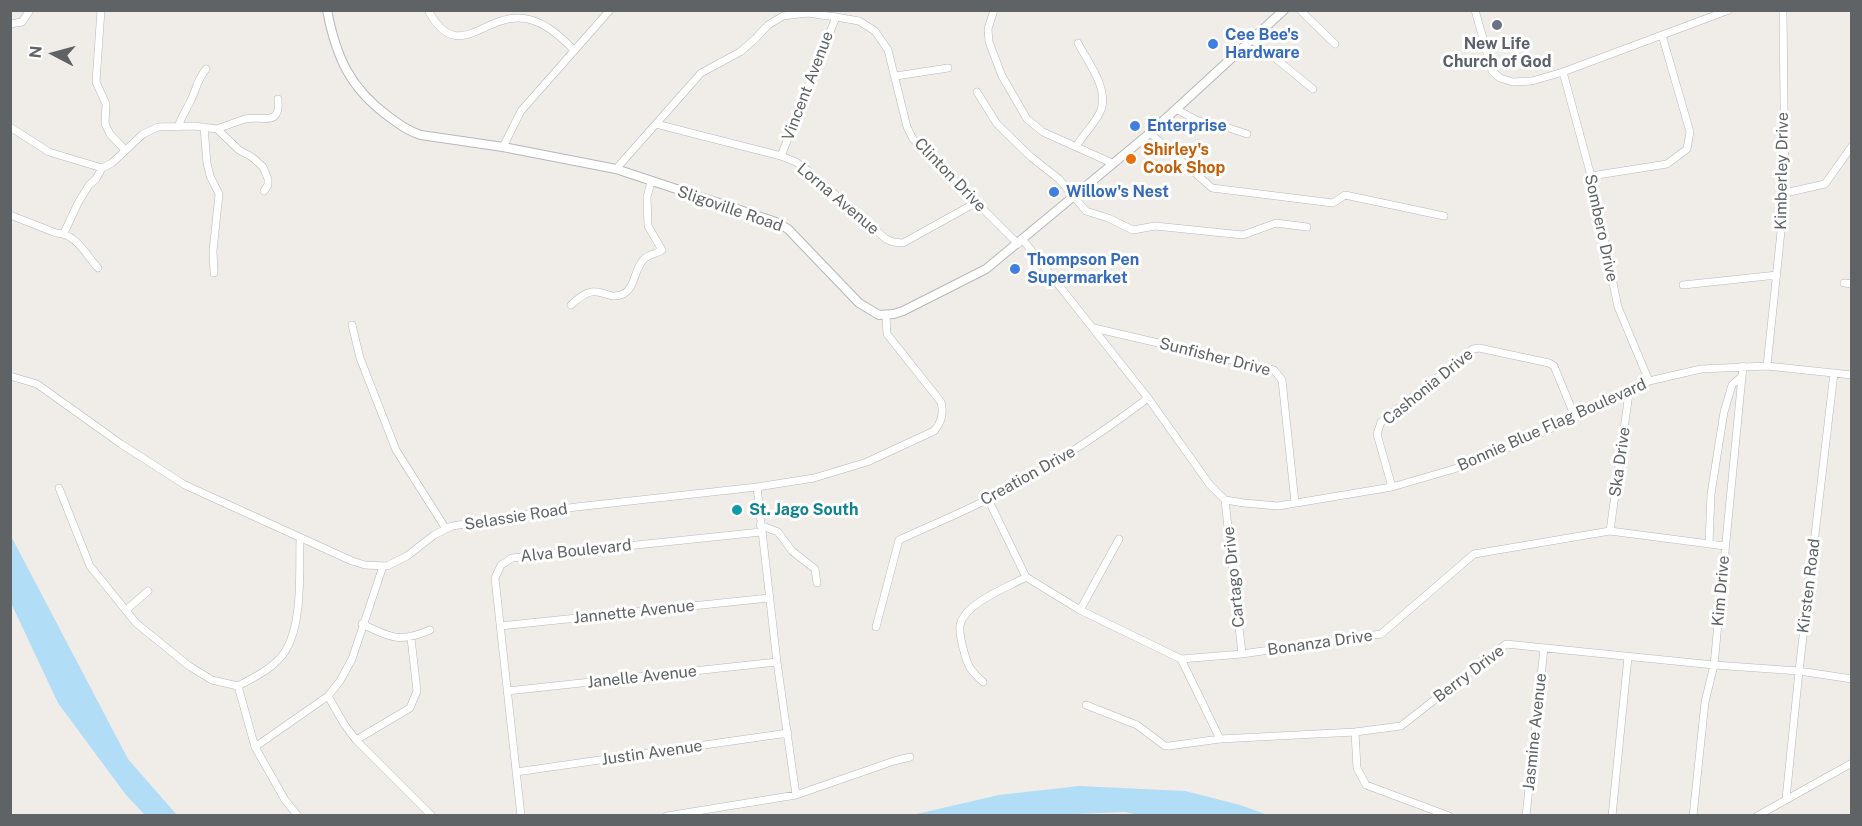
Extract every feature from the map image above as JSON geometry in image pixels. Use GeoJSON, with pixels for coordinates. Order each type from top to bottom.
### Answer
{"type":"FeatureCollection","features":[{"type":"Feature","properties":{"kind":"street"},"geometry":{"type":"LineString","coordinates":[[10,24],[22,22],[30,10]]}},
{"type":"Feature","properties":{"kind":"street"},"geometry":{"type":"LineString","coordinates":[[101,10],[96,82],[106,104],[105,124],[110,134],[125,150]]}},
{"type":"Feature","properties":{"kind":"street","name":"Sligoville Road"},"geometry":{"type":"LineString","coordinates":[[327,10],[332,37],[346,72],[362,94],[404,128],[421,135],[503,147],[616,170],[782,225],[858,303],[872,312],[886,315]]}},
{"type":"Feature","properties":{"kind":"street"},"geometry":{"type":"LineString","coordinates":[[429,10],[437,26],[459,36],[473,34],[500,21],[518,18],[538,22],[555,31],[574,50]]}},
{"type":"Feature","properties":{"kind":"street"},"geometry":{"type":"LineString","coordinates":[[503,147],[521,111],[610,10]]}},
{"type":"Feature","properties":{"kind":"street"},"geometry":{"type":"LineString","coordinates":[[994,10],[988,29],[989,42],[1002,76],[1027,119],[1043,132],[1077,145],[1112,163]]}},
{"type":"Feature","properties":{"kind":"street"},"geometry":{"type":"LineString","coordinates":[[886,315],[903,312],[986,270],[1150,133],[1284,10]]}},
{"type":"Feature","properties":{"kind":"street"},"geometry":{"type":"LineString","coordinates":[[1300,10],[1335,44]]}},
{"type":"Feature","properties":{"kind":"street"},"geometry":{"type":"LineString","coordinates":[[1475,10],[1492,71],[1500,78],[1514,82],[1532,81],[1563,72],[1729,10]]}},
{"type":"Feature","properties":{"kind":"street","name":"Kimberley Drive"},"geometry":{"type":"LineString","coordinates":[[1767,366],[1785,193],[1783,10]]}},
{"type":"Feature","properties":{"kind":"street","name":"Clinton Drive"},"geometry":{"type":"LineString","coordinates":[[616,170],[701,73],[740,52],[768,25],[783,16],[807,13],[836,16],[859,21],[875,31],[888,50],[907,127],[913,139],[1020,242]]}},
{"type":"Feature","properties":{"kind":"street","name":"Vincent Avenue"},"geometry":{"type":"LineString","coordinates":[[781,156],[836,16]]}},
{"type":"Feature","properties":{"kind":"street"},"geometry":{"type":"LineString","coordinates":[[1591,176],[1667,164],[1688,149],[1690,132],[1662,35]]}},
{"type":"Feature","properties":{"kind":"street"},"geometry":{"type":"LineString","coordinates":[[1253,40],[1313,89]]}},
{"type":"Feature","properties":{"kind":"street"},"geometry":{"type":"LineString","coordinates":[[1077,145],[1100,111],[1102,103],[1097,78],[1078,43]]}},
{"type":"Feature","properties":{"kind":"street"},"geometry":{"type":"LineString","coordinates":[[896,76],[948,68]]}},
{"type":"Feature","properties":{"kind":"street"},"geometry":{"type":"LineString","coordinates":[[178,127],[192,99],[197,81],[206,69]]}},
{"type":"Feature","properties":{"kind":"street","name":"Sombero Drive"},"geometry":{"type":"LineString","coordinates":[[1563,72],[1591,176],[1618,307],[1649,381]]}},
{"type":"Feature","properties":{"kind":"street"},"geometry":{"type":"LineString","coordinates":[[977,92],[997,124],[1031,157],[1059,179],[1086,212],[1108,218],[1133,230],[1155,226],[1243,235],[1276,223],[1307,227]]}},
{"type":"Feature","properties":{"kind":"street"},"geometry":{"type":"LineString","coordinates":[[64,233],[78,203],[102,168],[112,163],[150,130],[158,127],[217,129],[244,120],[274,117],[278,112],[278,99]]}},
{"type":"Feature","properties":{"kind":"street"},"geometry":{"type":"LineString","coordinates":[[1176,109],[1198,121],[1247,134]]}},
{"type":"Feature","properties":{"kind":"street","name":"Lorna Avenue"},"geometry":{"type":"LineString","coordinates":[[656,124],[781,156],[796,162],[886,239],[893,242],[903,243],[977,202]]}},
{"type":"Feature","properties":{"kind":"street"},"geometry":{"type":"LineString","coordinates":[[10,127],[49,152],[102,168]]}},
{"type":"Feature","properties":{"kind":"street"},"geometry":{"type":"LineString","coordinates":[[204,127],[207,163],[210,176],[219,194],[213,251],[214,273]]}},
{"type":"Feature","properties":{"kind":"street"},"geometry":{"type":"LineString","coordinates":[[217,129],[263,168],[268,179],[268,185],[264,190]]}},
{"type":"Feature","properties":{"kind":"street"},"geometry":{"type":"LineString","coordinates":[[1150,133],[1212,188],[1333,203],[1345,195],[1444,216]]}},
{"type":"Feature","properties":{"kind":"street"},"geometry":{"type":"LineString","coordinates":[[1785,193],[1826,184],[1851,146]]}},
{"type":"Feature","properties":{"kind":"street"},"geometry":{"type":"LineString","coordinates":[[571,305],[581,296],[592,291],[620,296],[626,292],[644,258],[662,250],[648,226],[647,197],[651,182]]}},
{"type":"Feature","properties":{"kind":"street"},"geometry":{"type":"LineString","coordinates":[[10,215],[56,233],[64,233],[85,249],[98,268]]}},
{"type":"Feature","properties":{"kind":"street"},"geometry":{"type":"LineString","coordinates":[[1020,242],[1093,328],[1148,398],[1210,485],[1225,500]]}},
{"type":"Feature","properties":{"kind":"street"},"geometry":{"type":"LineString","coordinates":[[1683,285],[1777,275]]}},
{"type":"Feature","properties":{"kind":"street","name":"Selassie Road"},"geometry":{"type":"LineString","coordinates":[[383,566],[406,556],[446,529],[564,509],[757,487],[814,478],[867,462],[934,431],[942,416],[941,402],[887,334],[886,315]]}},
{"type":"Feature","properties":{"kind":"street"},"geometry":{"type":"LineString","coordinates":[[351,324],[360,358],[396,450],[446,529]]}},
{"type":"Feature","properties":{"kind":"street","name":"Sunfisher Drive"},"geometry":{"type":"LineString","coordinates":[[1093,328],[1274,369],[1282,380],[1295,503]]}},
{"type":"Feature","properties":{"kind":"street","name":"Cashonia Drive"},"geometry":{"type":"LineString","coordinates":[[1392,487],[1377,434],[1381,422],[1473,349],[1479,348],[1554,366],[1575,417]]}},
{"type":"Feature","properties":{"kind":"street","name":"Kim Drive"},"geometry":{"type":"LineString","coordinates":[[1693,816],[1705,702],[1714,665],[1743,366]]}},
{"type":"Feature","properties":{"kind":"street","name":"Bonnie Blue Flag Boulevard"},"geometry":{"type":"LineString","coordinates":[[1225,500],[1278,506],[1392,487],[1454,469],[1510,447],[1629,393],[1649,381],[1701,369],[1767,366],[1851,375]]}},
{"type":"Feature","properties":{"kind":"street","name":"Kirsten Road"},"geometry":{"type":"LineString","coordinates":[[1786,799],[1834,373]]}},
{"type":"Feature","properties":{"kind":"street"},"geometry":{"type":"LineString","coordinates":[[10,376],[37,384],[167,475],[352,561],[365,565],[383,566],[352,659],[340,681],[328,696],[255,747]]}},
{"type":"Feature","properties":{"kind":"street"},"geometry":{"type":"LineString","coordinates":[[1709,544],[1711,494],[1724,412],[1732,385],[1741,377]]}},
{"type":"Feature","properties":{"kind":"street","name":"Ska Drive"},"geometry":{"type":"LineString","coordinates":[[1610,531],[1629,393]]}},
{"type":"Feature","properties":{"kind":"street","name":"Creation Drive"},"geometry":{"type":"LineString","coordinates":[[876,627],[899,540],[988,499],[1043,470],[1101,434],[1148,398]]}},
{"type":"Feature","properties":{"kind":"street"},"geometry":{"type":"LineString","coordinates":[[757,487],[777,662],[796,795]]}},
{"type":"Feature","properties":{"kind":"street"},"geometry":{"type":"LineString","coordinates":[[59,488],[90,566],[136,622],[189,666],[212,680],[238,686],[265,671],[286,650],[297,620],[300,538]]}},
{"type":"Feature","properties":{"kind":"street"},"geometry":{"type":"LineString","coordinates":[[988,499],[1026,577],[1080,610],[1181,659],[1220,739]]}},
{"type":"Feature","properties":{"kind":"street","name":"Cartago Drive"},"geometry":{"type":"LineString","coordinates":[[1225,500],[1242,654]]}},
{"type":"Feature","properties":{"kind":"street"},"geometry":{"type":"LineString","coordinates":[[761,528],[778,532],[792,552],[815,568],[817,583]]}},
{"type":"Feature","properties":{"kind":"street","name":"Alva Boulevard"},"geometry":{"type":"LineString","coordinates":[[521,816],[495,578],[501,565],[512,558],[761,528]]}},
{"type":"Feature","properties":{"kind":"street","name":"Bonanza Drive"},"geometry":{"type":"LineString","coordinates":[[1181,659],[1242,654],[1381,634],[1474,554],[1610,531],[1725,546]]}},
{"type":"Feature","properties":{"kind":"street"},"geometry":{"type":"LineString","coordinates":[[1080,610],[1119,540]]}},
{"type":"Feature","properties":{"kind":"street"},"geometry":{"type":"LineString","coordinates":[[983,682],[969,669],[960,634],[965,614],[974,606],[1026,577]]}},
{"type":"Feature","properties":{"kind":"street"},"geometry":{"type":"LineString","coordinates":[[126,610],[148,591]]}},
{"type":"Feature","properties":{"kind":"street","name":"Jannette Avenue"},"geometry":{"type":"LineString","coordinates":[[500,626],[769,598]]}},
{"type":"Feature","properties":{"kind":"street"},"geometry":{"type":"LineString","coordinates":[[362,624],[395,638],[411,638],[430,630]]}},
{"type":"Feature","properties":{"kind":"street"},"geometry":{"type":"LineString","coordinates":[[356,741],[410,708],[417,691],[411,638]]}},
{"type":"Feature","properties":{"kind":"street","name":"Berry Drive"},"geometry":{"type":"LineString","coordinates":[[1086,705],[1137,725],[1165,746],[1220,739],[1355,732],[1401,726],[1506,644],[1714,665],[1799,671],[1851,679]]}},
{"type":"Feature","properties":{"kind":"street","name":"Jasmine Avenue"},"geometry":{"type":"LineString","coordinates":[[1526,816],[1544,648]]}},
{"type":"Feature","properties":{"kind":"street"},"geometry":{"type":"LineString","coordinates":[[1612,816],[1629,657]]}},
{"type":"Feature","properties":{"kind":"street","name":"Janelle Avenue"},"geometry":{"type":"LineString","coordinates":[[507,691],[777,662]]}},
{"type":"Feature","properties":{"kind":"street"},"geometry":{"type":"LineString","coordinates":[[238,686],[255,747],[285,800],[298,816]]}},
{"type":"Feature","properties":{"kind":"street"},"geometry":{"type":"LineString","coordinates":[[328,696],[356,741],[432,816]]}},
{"type":"Feature","properties":{"kind":"street"},"geometry":{"type":"LineString","coordinates":[[1355,732],[1357,768],[1366,785],[1449,816]]}},
{"type":"Feature","properties":{"kind":"street","name":"Justin Avenue"},"geometry":{"type":"LineString","coordinates":[[516,772],[788,733]]}},
{"type":"Feature","properties":{"kind":"street"},"geometry":{"type":"LineString","coordinates":[[667,816],[796,795],[910,757]]}},
{"type":"Feature","properties":{"kind":"street"},"geometry":{"type":"LineString","coordinates":[[1757,816],[1851,763]]}},
{"type":"Feature","properties":{"kind":"water"},"geometry":{"type":"Polygon","coordinates":[[[11,536],[128,759],[177,815],[145,815],[126,795],[58,703],[11,603],[11,536]]]}},
{"type":"Feature","properties":{"kind":"water"},"geometry":{"type":"Polygon","coordinates":[[[1079,786],[1185,791],[1240,805],[1268,815],[1144,816],[1125,812],[1024,816],[912,815],[999,795],[1079,786]]]}},
{"type":"Feature","properties":{"kind":"place","name":"New Life Church of God"},"geometry":{"type":"Point","coordinates":[1497,25]}},
{"type":"Feature","properties":{"kind":"place","name":"Cee Bee's Hardware"},"geometry":{"type":"Point","coordinates":[1213,44]}},
{"type":"Feature","properties":{"kind":"place","name":"Enterprise"},"geometry":{"type":"Point","coordinates":[1135,126]}},
{"type":"Feature","properties":{"kind":"place","name":"Shirley's Cook Shop"},"geometry":{"type":"Point","coordinates":[1131,159]}},
{"type":"Feature","properties":{"kind":"place","name":"Willow's Nest"},"geometry":{"type":"Point","coordinates":[1054,192]}},
{"type":"Feature","properties":{"kind":"place","name":"Thompson Pen Supermarket"},"geometry":{"type":"Point","coordinates":[1015,269]}},
{"type":"Feature","properties":{"kind":"place","name":"St. Jago South"},"geometry":{"type":"Point","coordinates":[737,510]}}]}
